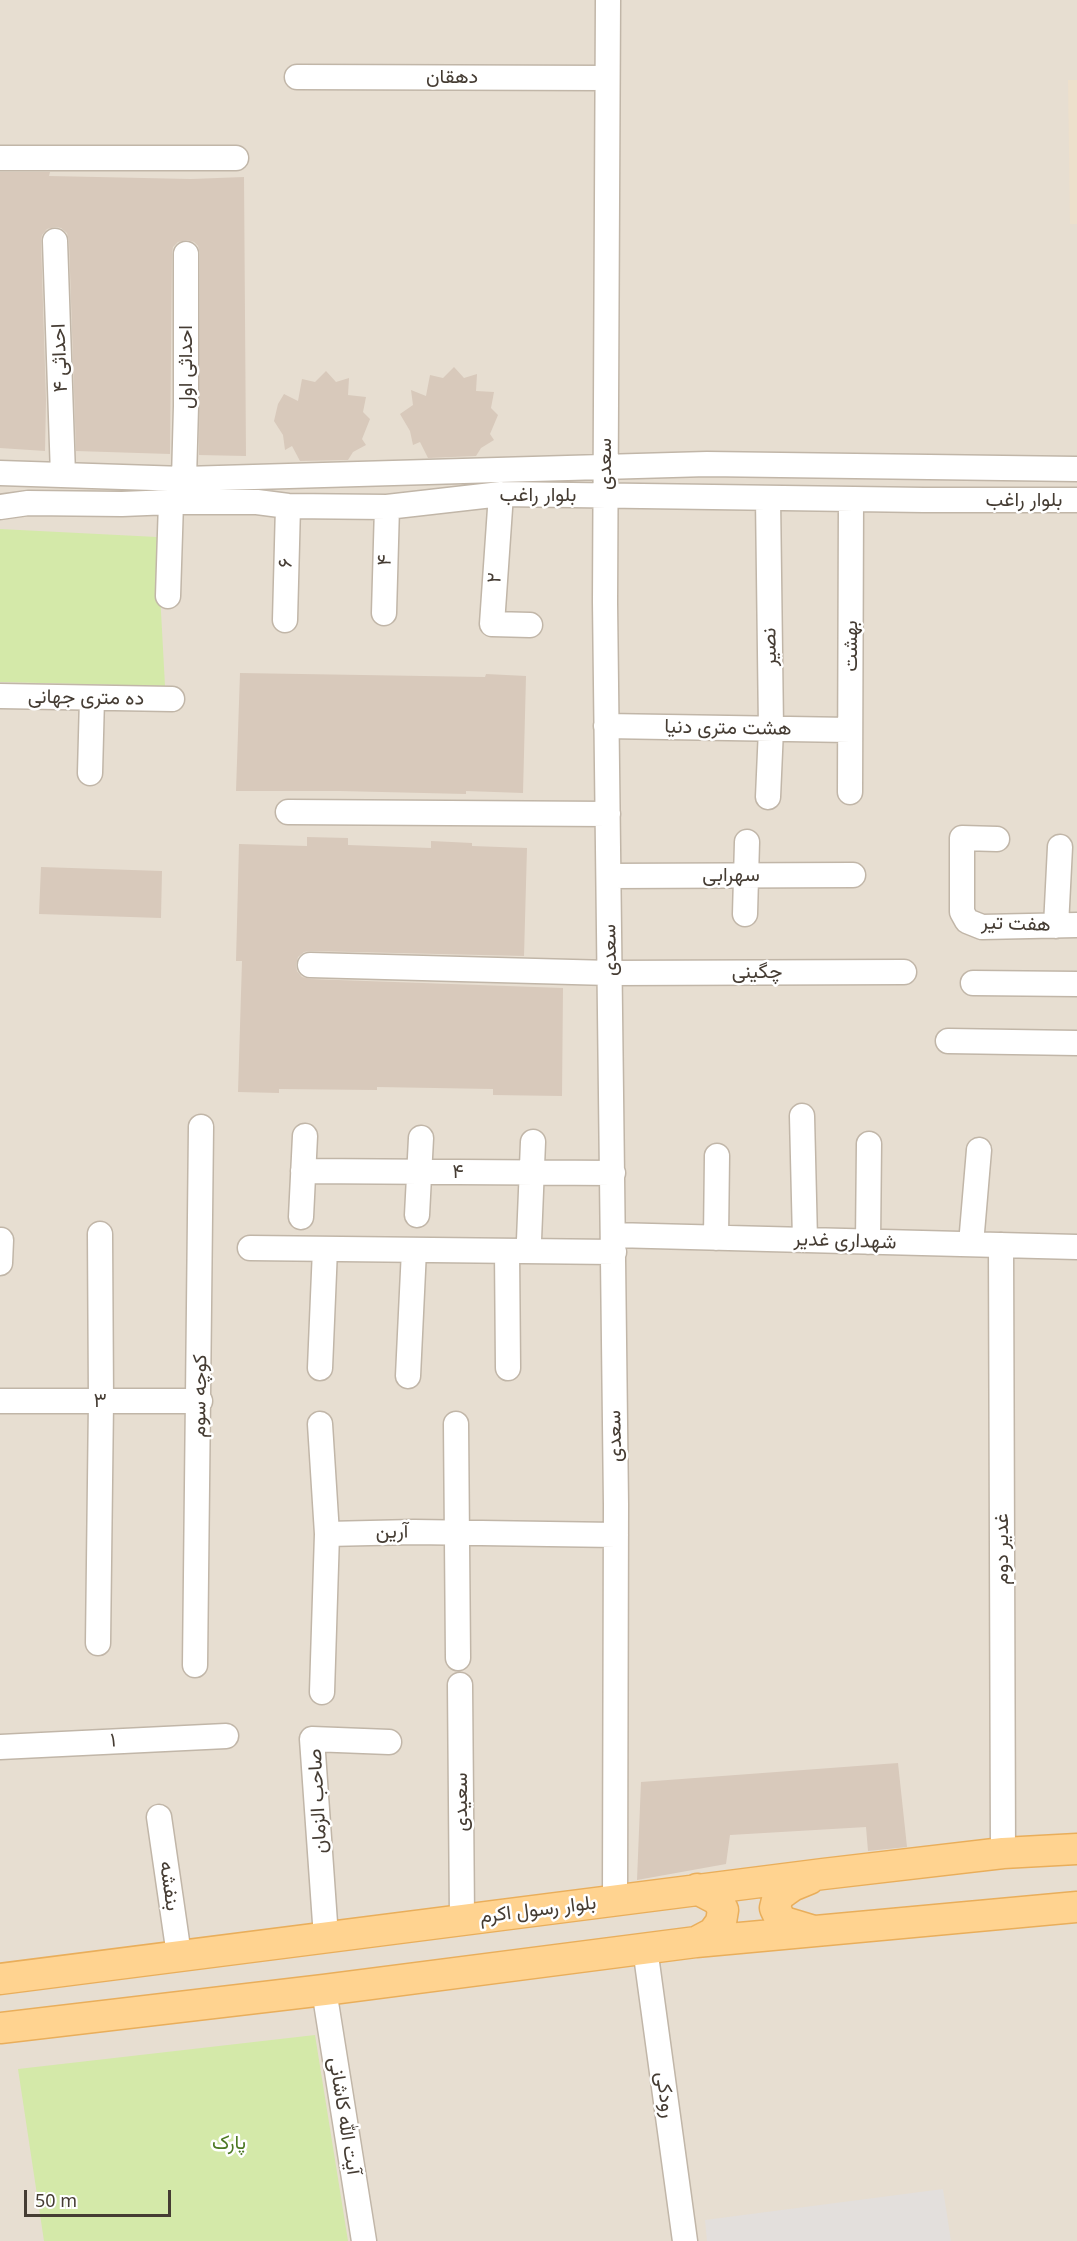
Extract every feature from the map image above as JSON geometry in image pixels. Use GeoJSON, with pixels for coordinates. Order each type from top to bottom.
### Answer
{"type":"FeatureCollection","features":[{"type":"Feature","properties":{"kind":"main road","name":"بلوار رسول اکرم"},"geometry":{"type":"LineString","coordinates":[[0,1979],[1003,1852],[1077,1849]]}},
{"type":"Feature","properties":{"kind":"main road"},"geometry":{"type":"LineString","coordinates":[[818,1932],[781,1921],[775,1908],[778,1896],[792,1886],[823,1874]]}},
{"type":"Feature","properties":{"kind":"main road"},"geometry":{"type":"LineString","coordinates":[[696,1942],[713,1933],[722,1922],[723,1910],[718,1900],[697,1889]]}},
{"type":"Feature","properties":{"kind":"main road"},"geometry":{"type":"LineString","coordinates":[[0,2028],[324,1990],[696,1942],[1077,1907]]}},
{"type":"Feature","properties":{"kind":"street","name":"سعدی"},"geometry":{"type":"LineString","coordinates":[[608,0],[604,495],[616,1535],[615,1900]]}},
{"type":"Feature","properties":{"kind":"street","name":"دهقان"},"geometry":{"type":"LineString","coordinates":[[297,77],[607,78]]}},
{"type":"Feature","properties":{"kind":"street"},"geometry":{"type":"LineString","coordinates":[[0,158],[236,158]]}},
{"type":"Feature","properties":{"kind":"street","name":"احداثی ۴"},"geometry":{"type":"LineString","coordinates":[[55,241],[63,475]]}},
{"type":"Feature","properties":{"kind":"street","name":"احداثی اول"},"geometry":{"type":"LineString","coordinates":[[184,479],[186,254]]}},
{"type":"Feature","properties":{"kind":"street","name":"بلوار راغب"},"geometry":{"type":"LineString","coordinates":[[0,473],[184,479],[707,464],[1077,469]]}},
{"type":"Feature","properties":{"kind":"street","name":"بلوار راغب"},"geometry":{"type":"LineString","coordinates":[[0,507],[28,503],[257,502],[288,506],[387,507],[501,494],[1077,500]]}},
{"type":"Feature","properties":{"kind":"street","name":"۲"},"geometry":{"type":"LineString","coordinates":[[501,494],[492,624],[530,625]]}},
{"type":"Feature","properties":{"kind":"street","name":"نصیر"},"geometry":{"type":"LineString","coordinates":[[768,498],[771,729],[768,797]]}},
{"type":"Feature","properties":{"kind":"street","name":"بهشت"},"geometry":{"type":"LineString","coordinates":[[850,792],[851,499]]}},
{"type":"Feature","properties":{"kind":"street"},"geometry":{"type":"LineString","coordinates":[[168,596],[171,502]]}},
{"type":"Feature","properties":{"kind":"street","name":"۶"},"geometry":{"type":"LineString","coordinates":[[285,620],[288,506]]}},
{"type":"Feature","properties":{"kind":"street","name":"۴"},"geometry":{"type":"LineString","coordinates":[[384,612],[387,507]]}},
{"type":"Feature","properties":{"kind":"street","name":"ده متری جهانی"},"geometry":{"type":"LineString","coordinates":[[0,696],[172,699]]}},
{"type":"Feature","properties":{"kind":"street"},"geometry":{"type":"LineString","coordinates":[[90,773],[92,698]]}},
{"type":"Feature","properties":{"kind":"street","name":"هشت متری دنیا"},"geometry":{"type":"LineString","coordinates":[[606,726],[850,729]]}},
{"type":"Feature","properties":{"kind":"street"},"geometry":{"type":"LineString","coordinates":[[288,812],[608,814]]}},
{"type":"Feature","properties":{"kind":"street","name":"هفت تیر"},"geometry":{"type":"LineString","coordinates":[[997,839],[963,838],[962,912],[967,921],[982,927],[1066,926]]}},
{"type":"Feature","properties":{"kind":"street"},"geometry":{"type":"LineString","coordinates":[[745,914],[747,842]]}},
{"type":"Feature","properties":{"kind":"street"},"geometry":{"type":"LineString","coordinates":[[1060,847],[1066,926]]}},
{"type":"Feature","properties":{"kind":"street","name":"سهرابی"},"geometry":{"type":"LineString","coordinates":[[609,876],[853,875]]}},
{"type":"Feature","properties":{"kind":"street","name":"چگینی"},"geometry":{"type":"LineString","coordinates":[[310,965],[610,972],[904,972]]}},
{"type":"Feature","properties":{"kind":"street"},"geometry":{"type":"LineString","coordinates":[[973,983],[1077,984]]}},
{"type":"Feature","properties":{"kind":"street"},"geometry":{"type":"LineString","coordinates":[[948,1041],[1077,1043]]}},
{"type":"Feature","properties":{"kind":"street"},"geometry":{"type":"LineString","coordinates":[[802,1116],[805,1240]]}},
{"type":"Feature","properties":{"kind":"street","name":"کوچه سوم"},"geometry":{"type":"LineString","coordinates":[[195,1665],[200,1401],[201,1127]]}},
{"type":"Feature","properties":{"kind":"street"},"geometry":{"type":"LineString","coordinates":[[301,1217],[305,1136]]}},
{"type":"Feature","properties":{"kind":"street"},"geometry":{"type":"LineString","coordinates":[[417,1215],[421,1138]]}},
{"type":"Feature","properties":{"kind":"street"},"geometry":{"type":"LineString","coordinates":[[529,1240],[533,1142]]}},
{"type":"Feature","properties":{"kind":"street"},"geometry":{"type":"LineString","coordinates":[[868,1242],[869,1144]]}},
{"type":"Feature","properties":{"kind":"street"},"geometry":{"type":"LineString","coordinates":[[971,1244],[979,1150]]}},
{"type":"Feature","properties":{"kind":"street"},"geometry":{"type":"LineString","coordinates":[[716,1238],[717,1156]]}},
{"type":"Feature","properties":{"kind":"street","name":"۴"},"geometry":{"type":"LineString","coordinates":[[303,1171],[613,1173]]}},
{"type":"Feature","properties":{"kind":"street"},"geometry":{"type":"LineString","coordinates":[[98,1643],[101,1401],[100,1234]]}},
{"type":"Feature","properties":{"kind":"street","name":"شهداری غدیر"},"geometry":{"type":"LineString","coordinates":[[249,1248],[507,1251],[716,1238],[1077,1247]]}},
{"type":"Feature","properties":{"kind":"street"},"geometry":{"type":"LineString","coordinates":[[0,1263],[1,1240]]}},
{"type":"Feature","properties":{"kind":"street","name":"غدیر دوم"},"geometry":{"type":"LineString","coordinates":[[1001,1245],[1003,1852]]}},
{"type":"Feature","properties":{"kind":"street"},"geometry":{"type":"LineString","coordinates":[[320,1368],[325,1249]]}},
{"type":"Feature","properties":{"kind":"street"},"geometry":{"type":"LineString","coordinates":[[408,1376],[414,1250]]}},
{"type":"Feature","properties":{"kind":"street"},"geometry":{"type":"LineString","coordinates":[[507,1251],[508,1368]]}},
{"type":"Feature","properties":{"kind":"street","name":"۳"},"geometry":{"type":"LineString","coordinates":[[0,1401],[200,1401]]}},
{"type":"Feature","properties":{"kind":"street"},"geometry":{"type":"LineString","coordinates":[[320,1424],[327,1534],[322,1692]]}},
{"type":"Feature","properties":{"kind":"street"},"geometry":{"type":"LineString","coordinates":[[456,1424],[458,1658]]}},
{"type":"Feature","properties":{"kind":"street","name":"آرین"},"geometry":{"type":"LineString","coordinates":[[327,1534],[616,1535]]}},
{"type":"Feature","properties":{"kind":"street","name":"سعیدی"},"geometry":{"type":"LineString","coordinates":[[460,1685],[462,1919]]}},
{"type":"Feature","properties":{"kind":"street","name":"۱"},"geometry":{"type":"LineString","coordinates":[[0,1747],[226,1736]]}},
{"type":"Feature","properties":{"kind":"street","name":"صاحب الزمان"},"geometry":{"type":"LineString","coordinates":[[326,1937],[312,1739],[389,1742]]}},
{"type":"Feature","properties":{"kind":"street","name":"بنفشه"},"geometry":{"type":"LineString","coordinates":[[159,1817],[179,1955]]}},
{"type":"Feature","properties":{"kind":"street","name":"رودکی"},"geometry":{"type":"LineString","coordinates":[[645,1948],[685,2241]]}},
{"type":"Feature","properties":{"kind":"street","name":"آیت الله کاشانی"},"geometry":{"type":"LineString","coordinates":[[324,1990],[364,2241]]}},
{"type":"Feature","properties":{"kind":"shaded area"},"geometry":{"type":"Polygon","coordinates":[[[0,0],[1077,0],[1077,2241],[0,2241],[0,0]]]}},
{"type":"Feature","properties":{"kind":"shaded area"},"geometry":{"type":"Polygon","coordinates":[[[1068,80],[1077,80],[1077,224],[1070,224],[1068,80]]]}},
{"type":"Feature","properties":{"kind":"shaded area"},"geometry":{"type":"Polygon","coordinates":[[[943,2189],[951,2241],[707,2241],[705,2220],[943,2189]]]}},
{"type":"Feature","properties":{"kind":"green space"},"geometry":{"type":"Polygon","coordinates":[[[0,529],[157,537],[165,686],[0,682],[0,529]]]}},
{"type":"Feature","properties":{"kind":"green space","name":"پارک"},"geometry":{"type":"Polygon","coordinates":[[[315,2035],[348,2241],[44,2241],[18,2069],[315,2035]]]}},
{"type":"Feature","properties":{"kind":"building"},"geometry":{"type":"Polygon","coordinates":[[[0,172],[50,172],[49,176],[191,179],[244,177],[246,456],[199,455],[200,254],[198,246],[187,240],[178,242],[173,247],[172,254],[170,454],[76,451],[69,241],[67,233],[55,227],[47,229],[41,241],[46,400],[45,451],[0,448],[0,172]]]}},
{"type":"Feature","properties":{"kind":"building"},"geometry":{"type":"Polygon","coordinates":[[[454,367],[464,378],[477,374],[476,391],[494,392],[491,408],[498,415],[490,434],[494,440],[481,448],[476,456],[428,458],[420,442],[413,445],[410,431],[400,414],[413,405],[411,390],[426,396],[430,375],[443,378],[454,367]]]}},
{"type":"Feature","properties":{"kind":"building"},"geometry":{"type":"Polygon","coordinates":[[[326,371],[336,382],[349,378],[348,395],[366,397],[363,412],[370,419],[362,439],[366,445],[353,452],[348,460],[300,461],[292,446],[285,450],[283,435],[274,421],[278,404],[284,394],[298,401],[302,379],[315,382],[326,371]]]}},
{"type":"Feature","properties":{"kind":"building"},"geometry":{"type":"Polygon","coordinates":[[[240,673],[526,676],[523,793],[236,791],[240,673]]]}},
{"type":"Feature","properties":{"kind":"building"},"geometry":{"type":"Polygon","coordinates":[[[307,837],[348,838],[348,845],[431,848],[431,841],[472,843],[472,846],[527,848],[524,956],[310,951],[298,957],[296,965],[302,977],[310,979],[563,988],[562,1096],[493,1095],[493,1089],[377,1087],[377,1090],[279,1089],[279,1093],[238,1092],[242,961],[236,961],[239,844],[307,846],[307,837]]]}},
{"type":"Feature","properties":{"kind":"building"},"geometry":{"type":"Polygon","coordinates":[[[41,867],[162,871],[161,918],[39,914],[41,867]]]}},
{"type":"Feature","properties":{"kind":"building"},"geometry":{"type":"Polygon","coordinates":[[[898,1763],[907,1847],[868,1851],[866,1827],[730,1835],[726,1864],[637,1880],[641,1782],[898,1763]]]}}]}
